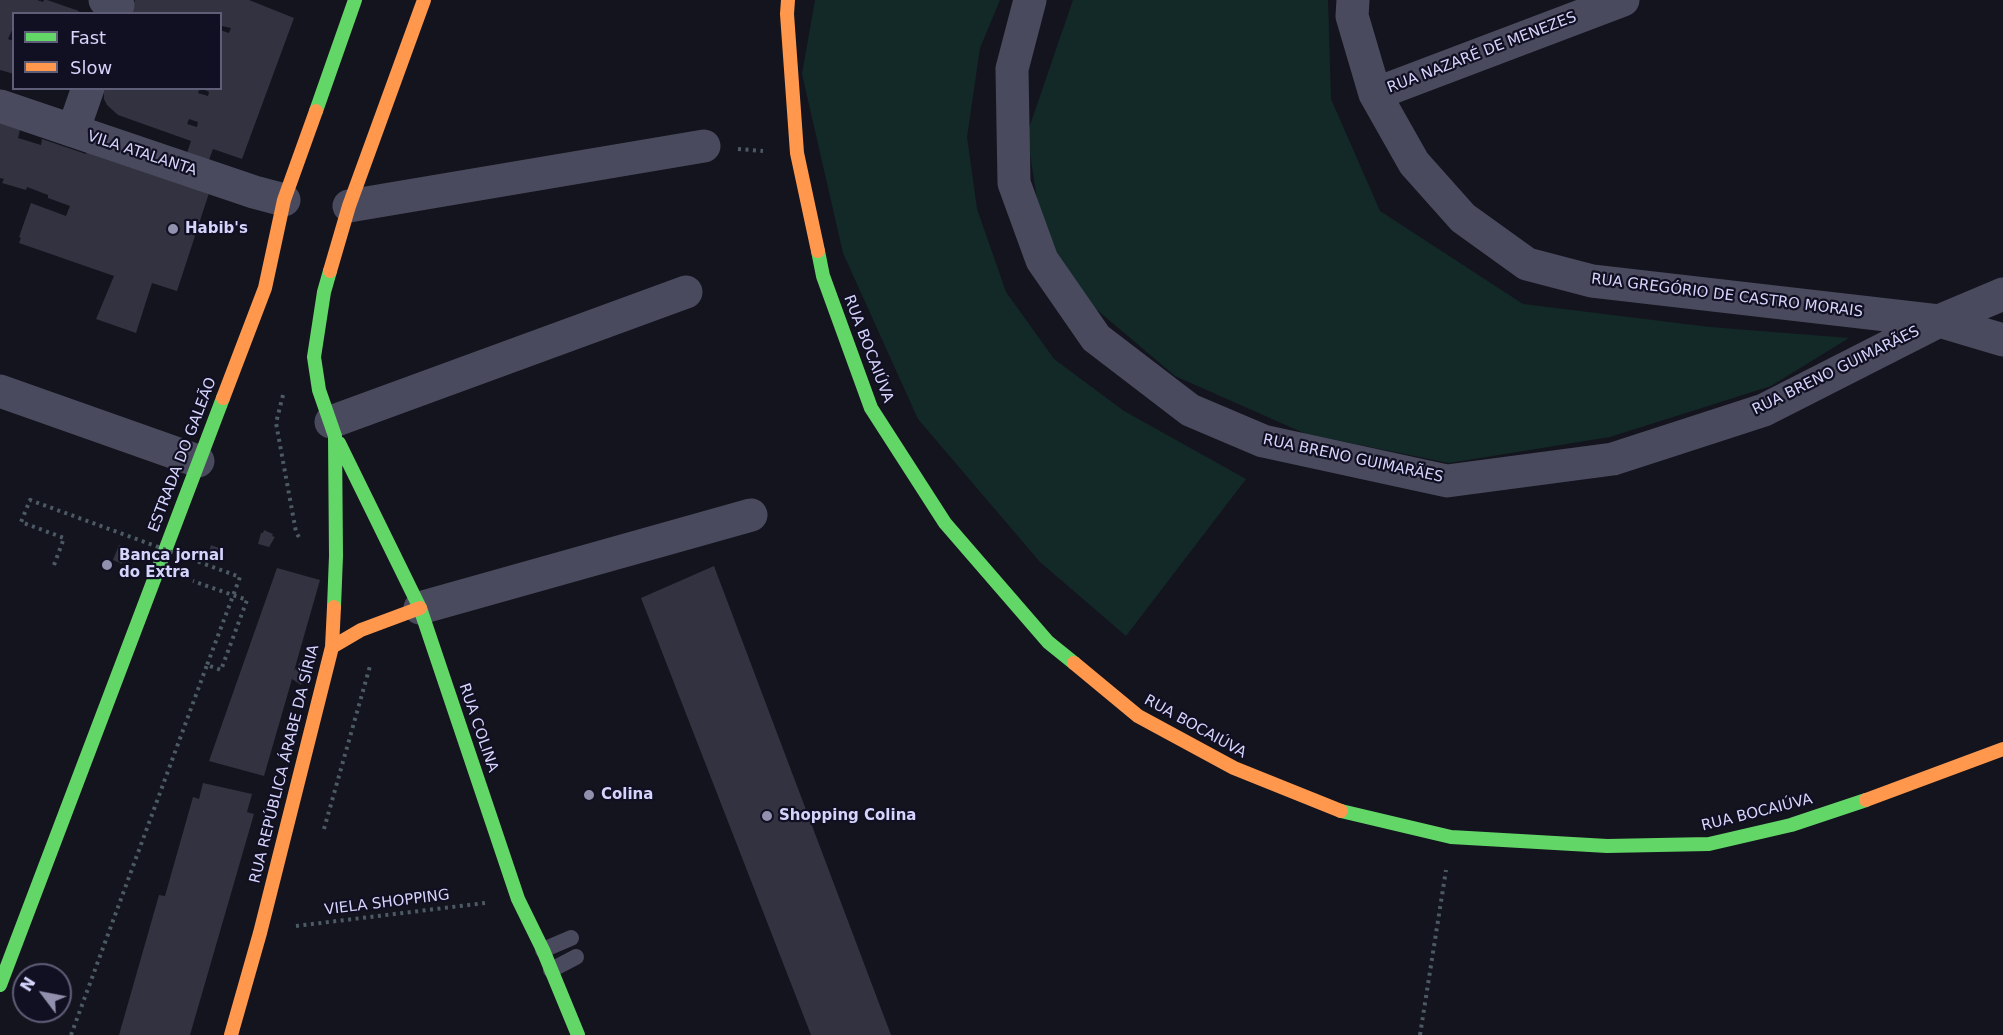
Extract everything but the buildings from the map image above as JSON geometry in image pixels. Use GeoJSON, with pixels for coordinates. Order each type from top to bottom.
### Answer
{"type":"FeatureCollection","features":[{"type":"Feature","properties":{"kind":"street","name":"ESTRADA DO GALEÃO"},"geometry":{"type":"LineString","coordinates":[[0,985],[265,288],[284,200],[355,0]]}},
{"type":"Feature","properties":{"kind":"street"},"geometry":{"type":"LineString","coordinates":[[424,0],[349,206],[704,146]]}},
{"type":"Feature","properties":{"kind":"street","name":"RUA BOCAIÚVA"},"geometry":{"type":"LineString","coordinates":[[788,0],[787,14],[797,153],[823,276],[871,408],[945,523],[1048,642],[1138,716],[1234,768],[1341,811],[1451,837],[1607,846],[1709,844],[1791,825],[1895,790],[2003,749]]}},
{"type":"Feature","properties":{"kind":"street","name":"RUA BRENO GUIMARÃES"},"geometry":{"type":"LineString","coordinates":[[1030,0],[1012,69],[1014,183],[1042,260],[1096,338],[1190,410],[1263,441],[1447,481],[1613,459],[1764,410],[1938,321],[2003,294]]}},
{"type":"Feature","properties":{"kind":"street","name":"RUA GREGÓRIO DE CASTRO MORAIS"},"geometry":{"type":"LineString","coordinates":[[1353,0],[1352,16],[1375,94],[1414,164],[1463,218],[1527,264],[1592,281],[1938,321],[2003,340]]}},
{"type":"Feature","properties":{"kind":"street","name":"RUA NAZARÉ DE MENEZES"},"geometry":{"type":"LineString","coordinates":[[1375,94],[1623,0]]}},
{"type":"Feature","properties":{"kind":"street"},"geometry":{"type":"LineString","coordinates":[[73,131],[87,90]]}},
{"type":"Feature","properties":{"kind":"street","name":"VILA ATALANTA"},"geometry":{"type":"LineString","coordinates":[[0,106],[254,192],[284,200]]}},
{"type":"Feature","properties":{"kind":"street","name":"RUA REPÚBLICA ÁRABE DA SÍRIA"},"geometry":{"type":"LineString","coordinates":[[231,1035],[260,933],[332,647],[336,556],[333,429],[319,390],[314,357],[324,292],[349,206]]}},
{"type":"Feature","properties":{"kind":"street"},"geometry":{"type":"LineString","coordinates":[[333,429],[686,292]]}},
{"type":"Feature","properties":{"kind":"street"},"geometry":{"type":"LineString","coordinates":[[0,391],[198,460]]}},
{"type":"Feature","properties":{"kind":"street","name":"RUA COLINA"},"geometry":{"type":"LineString","coordinates":[[333,429],[420,608],[518,899],[543,950],[578,1035]]}},
{"type":"Feature","properties":{"kind":"street"},"geometry":{"type":"LineString","coordinates":[[332,647],[361,630],[420,608],[751,515]]}},
{"type":"Feature","properties":{"kind":"lane"},"geometry":{"type":"LineString","coordinates":[[543,950],[571,938]]}},
{"type":"Feature","properties":{"kind":"lane"},"geometry":{"type":"LineString","coordinates":[[550,970],[576,957]]}},
{"type":"Feature","properties":{"kind":"path"},"geometry":{"type":"LineString","coordinates":[[704,146],[797,153]]}},
{"type":"Feature","properties":{"kind":"path"},"geometry":{"type":"LineString","coordinates":[[54,565],[64,538],[21,522],[30,500],[240,577],[71,1035]]}},
{"type":"Feature","properties":{"kind":"path"},"geometry":{"type":"LineString","coordinates":[[193,580],[247,600],[221,670],[207,665]]}},
{"type":"Feature","properties":{"kind":"path"},"geometry":{"type":"LineString","coordinates":[[1420,1035],[1451,837]]}},
{"type":"Feature","properties":{"kind":"path","name":"VIELA SHOPPING"},"geometry":{"type":"LineString","coordinates":[[260,933],[298,925],[518,899]]}},
{"type":"Feature","properties":{"kind":"green space"},"geometry":{"type":"Polygon","coordinates":[[[815,0],[1000,0],[980,48],[967,137],[977,209],[1006,292],[1054,359],[1124,411],[1246,479],[1126,636],[1040,562],[918,419],[843,253],[802,74],[815,0]]]}},
{"type":"Feature","properties":{"kind":"green space"},"geometry":{"type":"Polygon","coordinates":[[[1073,0],[1328,0],[1331,99],[1380,211],[1523,304],[1710,327],[1849,338],[1771,386],[1610,437],[1449,463],[1306,434],[1175,376],[1083,298],[1041,225],[1027,134],[1073,0]]]}},
{"type":"Feature","properties":{"kind":"traffic: fast"},"geometry":{"type":"LineString","coordinates":[[316,111],[355,0]]}},
{"type":"Feature","properties":{"kind":"traffic: fast"},"geometry":{"type":"LineString","coordinates":[[818,251],[823,276],[871,408],[945,523],[1048,642],[1074,663]]}},
{"type":"Feature","properties":{"kind":"traffic: fast"},"geometry":{"type":"LineString","coordinates":[[330,271],[324,292],[314,357],[319,390],[335,436],[334,607]]}},
{"type":"Feature","properties":{"kind":"traffic: fast"},"geometry":{"type":"LineString","coordinates":[[0,985],[223,398]]}},
{"type":"Feature","properties":{"kind":"traffic: fast"},"geometry":{"type":"LineString","coordinates":[[339,443],[420,608],[518,899],[543,950],[578,1035]]}},
{"type":"Feature","properties":{"kind":"traffic: fast"},"geometry":{"type":"LineString","coordinates":[[1341,811],[1451,837],[1607,846],[1709,844],[1791,825],[1866,800]]}},
{"type":"Feature","properties":{"kind":"traffic: slow"},"geometry":{"type":"LineString","coordinates":[[330,271],[349,206],[424,0]]}},
{"type":"Feature","properties":{"kind":"traffic: slow"},"geometry":{"type":"LineString","coordinates":[[788,0],[787,14],[797,153],[818,251]]}},
{"type":"Feature","properties":{"kind":"traffic: slow"},"geometry":{"type":"LineString","coordinates":[[223,398],[265,288],[284,200],[316,111]]}},
{"type":"Feature","properties":{"kind":"traffic: slow"},"geometry":{"type":"LineString","coordinates":[[231,1035],[260,933],[332,647],[334,607]]}},
{"type":"Feature","properties":{"kind":"traffic: slow"},"geometry":{"type":"LineString","coordinates":[[332,647],[361,630],[420,608]]}},
{"type":"Feature","properties":{"kind":"traffic: slow"},"geometry":{"type":"LineString","coordinates":[[1074,663],[1138,716],[1234,768],[1341,811]]}},
{"type":"Feature","properties":{"kind":"traffic: slow"},"geometry":{"type":"LineString","coordinates":[[1866,800],[2003,749]]}},
{"type":"Feature","properties":{"kind":"place","name":"Habib's"},"geometry":{"type":"Point","coordinates":[173,229]}},
{"type":"Feature","properties":{"kind":"place","name":"Banca jornal do Extra"},"geometry":{"type":"Point","coordinates":[107,565]}},
{"type":"Feature","properties":{"kind":"place","name":"Colina"},"geometry":{"type":"Point","coordinates":[589,795]}},
{"type":"Feature","properties":{"kind":"place","name":"Shopping Colina"},"geometry":{"type":"Point","coordinates":[767,816]}}]}
